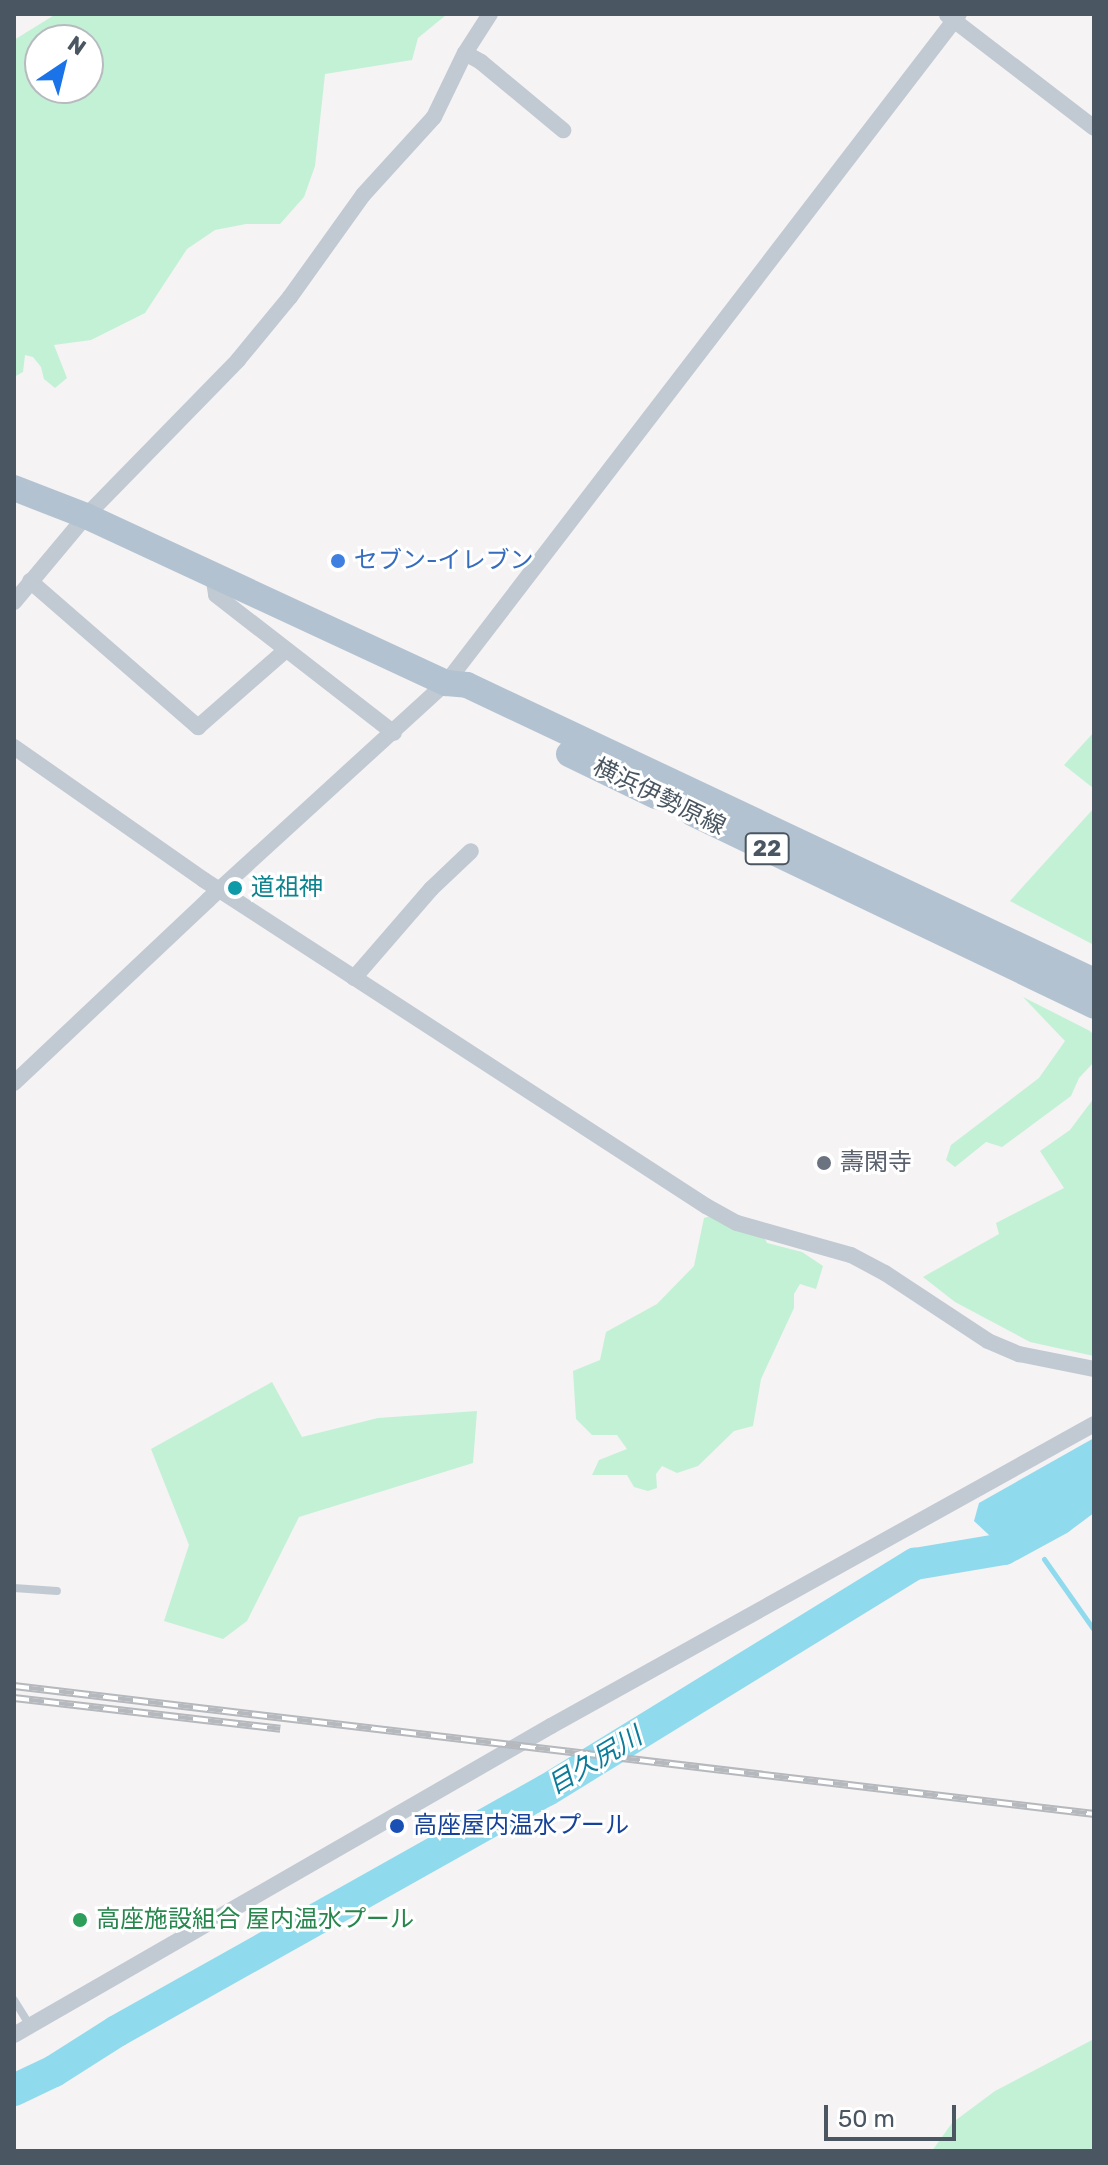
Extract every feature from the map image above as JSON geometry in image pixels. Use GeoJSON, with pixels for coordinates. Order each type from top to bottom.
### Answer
{"type":"FeatureCollection","features":[{"type":"Feature","properties":{"kind":"main road","name":"横浜伊勢原線"},"geometry":{"type":"LineString","coordinates":[[14,488],[86,516],[446,683],[467,685],[1094,981]]}},
{"type":"Feature","properties":{"kind":"main road","name":"横浜伊勢原線"},"geometry":{"type":"LineString","coordinates":[[446,683],[460,700],[1094,1006]]}},
{"type":"Feature","properties":{"kind":"street"},"geometry":{"type":"LineString","coordinates":[[14,602],[86,516],[238,360],[290,297],[363,195],[434,117],[465,53],[490,14]]}},
{"type":"Feature","properties":{"kind":"street"},"geometry":{"type":"LineString","coordinates":[[14,1083],[218,890],[446,683],[953,16],[1094,128]]}},
{"type":"Feature","properties":{"kind":"street"},"geometry":{"type":"LineString","coordinates":[[465,53],[481,62],[563,130]]}},
{"type":"Feature","properties":{"kind":"street"},"geometry":{"type":"LineString","coordinates":[[213,575],[216,595],[394,733]]}},
{"type":"Feature","properties":{"kind":"street"},"geometry":{"type":"LineString","coordinates":[[30,581],[198,727],[286,650]]}},
{"type":"Feature","properties":{"kind":"street"},"geometry":{"type":"LineString","coordinates":[[14,747],[218,890],[737,1223],[851,1255],[885,1273],[988,1341],[1019,1354],[1094,1369]]}},
{"type":"Feature","properties":{"kind":"street"},"geometry":{"type":"LineString","coordinates":[[354,978],[431,889],[471,851]]}},
{"type":"Feature","properties":{"kind":"street"},"geometry":{"type":"LineString","coordinates":[[18,2032],[565,1719],[1094,1424]]}},
{"type":"Feature","properties":{"kind":"lane"},"geometry":{"type":"LineString","coordinates":[[14,1588],[57,1591]]}},
{"type":"Feature","properties":{"kind":"lane"},"geometry":{"type":"LineString","coordinates":[[14,2000],[18,2032]]}},
{"type":"Feature","properties":{"kind":"green space"},"geometry":{"type":"Polygon","coordinates":[[[56,14],[455,14],[446,15],[418,38],[412,60],[325,74],[315,166],[304,197],[280,224],[246,224],[215,230],[187,249],[145,313],[91,340],[54,345],[67,378],[55,388],[44,379],[41,367],[33,357],[25,355],[23,372],[14,377],[14,40],[24,34],[24,104],[104,104],[104,24],[40,24],[56,14]]]}},
{"type":"Feature","properties":{"kind":"green space"},"geometry":{"type":"Polygon","coordinates":[[[1094,732],[1094,786],[1093,788],[1064,765],[1094,732]]]}},
{"type":"Feature","properties":{"kind":"green space"},"geometry":{"type":"Polygon","coordinates":[[[1094,808],[1094,945],[1010,901],[1094,808]]]}},
{"type":"Feature","properties":{"kind":"green space"},"geometry":{"type":"Polygon","coordinates":[[[1023,997],[1090,1031],[1094,1035],[1094,1062],[1079,1078],[1071,1096],[1002,1147],[986,1142],[955,1167],[946,1160],[951,1145],[1039,1078],[1065,1041],[1023,997]]]}},
{"type":"Feature","properties":{"kind":"green space"},"geometry":{"type":"Polygon","coordinates":[[[1094,1098],[1094,1356],[1030,1342],[955,1302],[923,1277],[999,1234],[996,1223],[1064,1188],[1040,1151],[1070,1130],[1094,1098]]]}},
{"type":"Feature","properties":{"kind":"green space"},"geometry":{"type":"Polygon","coordinates":[[[720,1213],[760,1227],[767,1243],[802,1252],[823,1266],[816,1289],[800,1284],[794,1294],[794,1308],[761,1379],[753,1426],[734,1431],[698,1466],[677,1473],[662,1466],[656,1474],[657,1488],[648,1491],[634,1487],[627,1475],[592,1475],[599,1460],[627,1449],[617,1435],[592,1435],[576,1419],[573,1371],[600,1360],[606,1332],[657,1304],[694,1266],[704,1218],[720,1213]]]}},
{"type":"Feature","properties":{"kind":"green space"},"geometry":{"type":"Polygon","coordinates":[[[272,1382],[302,1437],[378,1418],[477,1411],[473,1463],[299,1517],[247,1621],[223,1639],[164,1621],[189,1545],[151,1449],[272,1382]]]}},
{"type":"Feature","properties":{"kind":"green space"},"geometry":{"type":"Polygon","coordinates":[[[1094,2039],[1094,2151],[932,2151],[952,2123],[995,2091],[1094,2039]]]}},
{"type":"Feature","properties":{"kind":"water"},"geometry":{"type":"Polygon","coordinates":[[[1094,1438],[1094,1510],[1021,1555],[1004,1549],[974,1521],[979,1503],[1094,1438]]]}},
{"type":"Feature","properties":{"kind":"waterway","name":"目久尻川"},"geometry":{"type":"LineString","coordinates":[[14,2090],[54,2071],[117,2031],[547,1790],[915,1564],[1004,1549],[1059,1519],[1094,1493]]}},
{"type":"Feature","properties":{"kind":"waterway"},"geometry":{"type":"LineString","coordinates":[[1044,1559],[1094,1630]]}},
{"type":"Feature","properties":{"kind":"railway"},"geometry":{"type":"LineString","coordinates":[[14,1686],[1094,1814]]}},
{"type":"Feature","properties":{"kind":"railway"},"geometry":{"type":"LineString","coordinates":[[14,1698],[280,1729]]}},
{"type":"Feature","properties":{"kind":"place","name":"セブン-イレブン"},"geometry":{"type":"Point","coordinates":[338,561]}},
{"type":"Feature","properties":{"kind":"place","name":"道祖神"},"geometry":{"type":"Point","coordinates":[235,888]}},
{"type":"Feature","properties":{"kind":"place","name":"壽閑寺"},"geometry":{"type":"Point","coordinates":[824,1163]}},
{"type":"Feature","properties":{"kind":"place","name":"高座屋内温水プール"},"geometry":{"type":"Point","coordinates":[397,1826]}},
{"type":"Feature","properties":{"kind":"place","name":"高座施設組合 屋内温水プール"},"geometry":{"type":"Point","coordinates":[80,1920]}}]}
